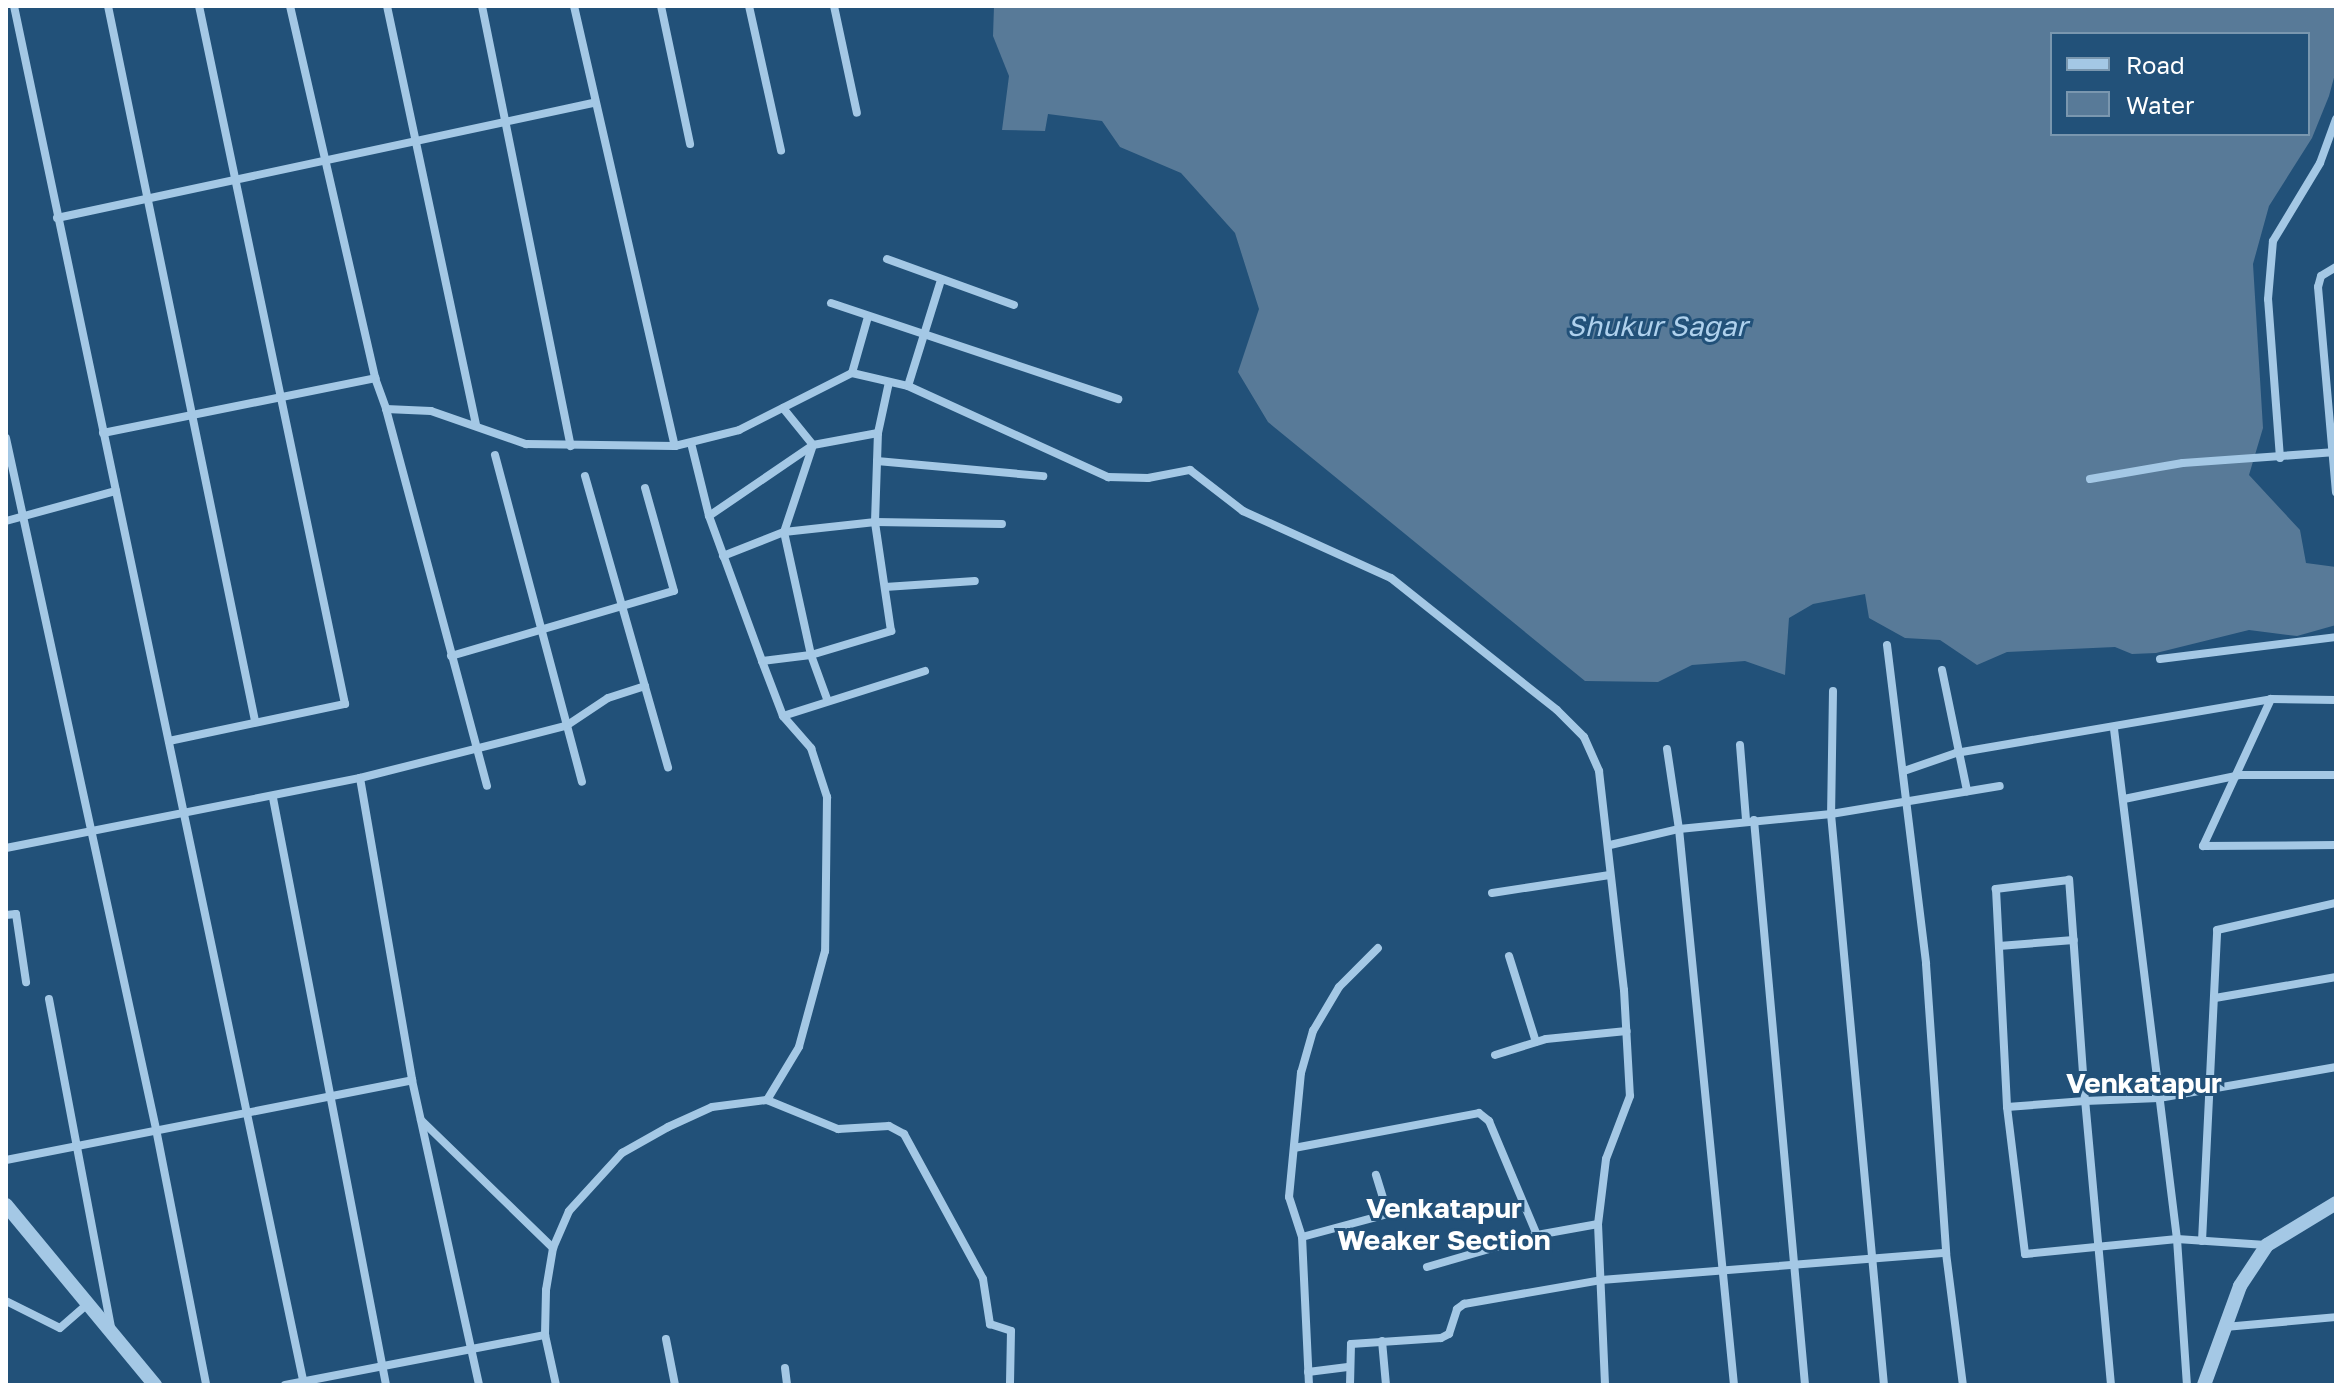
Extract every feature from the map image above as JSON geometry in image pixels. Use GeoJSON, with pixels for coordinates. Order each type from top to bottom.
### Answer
{"type":"FeatureCollection","features":[{"type":"Feature","properties":{"kind":"street"},"geometry":{"type":"LineString","coordinates":[[14,6],[304,1383]]}},
{"type":"Feature","properties":{"kind":"street"},"geometry":{"type":"LineString","coordinates":[[108,6],[143,198],[193,415],[255,721]]}},
{"type":"Feature","properties":{"kind":"street"},"geometry":{"type":"LineString","coordinates":[[169,741],[345,704],[199,6]]}},
{"type":"Feature","properties":{"kind":"street"},"geometry":{"type":"LineString","coordinates":[[290,6],[375,378],[386,409],[487,786]]}},
{"type":"Feature","properties":{"kind":"street"},"geometry":{"type":"LineString","coordinates":[[387,6],[476,426]]}},
{"type":"Feature","properties":{"kind":"street"},"geometry":{"type":"LineString","coordinates":[[482,6],[503,122],[571,446]]}},
{"type":"Feature","properties":{"kind":"street"},"geometry":{"type":"LineString","coordinates":[[574,6],[593,103],[675,446]]}},
{"type":"Feature","properties":{"kind":"street"},"geometry":{"type":"LineString","coordinates":[[661,6],[690,144]]}},
{"type":"Feature","properties":{"kind":"street"},"geometry":{"type":"LineString","coordinates":[[749,6],[781,150]]}},
{"type":"Feature","properties":{"kind":"street"},"geometry":{"type":"LineString","coordinates":[[834,6],[857,113]]}},
{"type":"Feature","properties":{"kind":"street"},"geometry":{"type":"LineString","coordinates":[[57,218],[325,163],[593,103]]}},
{"type":"Feature","properties":{"kind":"street"},"geometry":{"type":"LineString","coordinates":[[2280,458],[2268,299],[2273,241],[2320,163],[2336,119]]}},
{"type":"Feature","properties":{"kind":"street"},"geometry":{"type":"LineString","coordinates":[[887,259],[1014,305]]}},
{"type":"Feature","properties":{"kind":"street"},"geometry":{"type":"LineString","coordinates":[[2336,267],[2321,276],[2318,287],[2336,492]]}},
{"type":"Feature","properties":{"kind":"street"},"geometry":{"type":"LineString","coordinates":[[908,386],[941,280]]}},
{"type":"Feature","properties":{"kind":"street"},"geometry":{"type":"LineString","coordinates":[[831,303],[1118,399]]}},
{"type":"Feature","properties":{"kind":"street"},"geometry":{"type":"LineString","coordinates":[[852,373],[868,317]]}},
{"type":"Feature","properties":{"kind":"street"},"geometry":{"type":"LineString","coordinates":[[386,409],[431,411],[526,444],[675,446],[739,430],[852,373],[908,386],[1108,477],[1139,479],[1190,470],[1243,511],[1391,578],[1584,737],[1599,771],[1610,845],[1610,875],[1627,1031],[1629,1107],[1606,1159],[1598,1224],[1605,1385]]}},
{"type":"Feature","properties":{"kind":"street"},"geometry":{"type":"LineString","coordinates":[[103,433],[375,378]]}},
{"type":"Feature","properties":{"kind":"street"},"geometry":{"type":"LineString","coordinates":[[762,661],[811,655],[891,631],[875,522],[878,433],[889,382]]}},
{"type":"Feature","properties":{"kind":"street"},"geometry":{"type":"LineString","coordinates":[[783,408],[813,445]]}},
{"type":"Feature","properties":{"kind":"street"},"geometry":{"type":"LineString","coordinates":[[709,516],[813,445],[878,433]]}},
{"type":"Feature","properties":{"kind":"street"},"geometry":{"type":"LineString","coordinates":[[6,438],[156,1129],[206,1385]]}},
{"type":"Feature","properties":{"kind":"street"},"geometry":{"type":"LineString","coordinates":[[691,443],[709,516],[783,716],[811,748],[822,772],[827,905],[825,951],[814,1001],[799,1047],[767,1100]]}},
{"type":"Feature","properties":{"kind":"street"},"geometry":{"type":"LineString","coordinates":[[813,445],[784,532],[811,655],[827,699]]}},
{"type":"Feature","properties":{"kind":"street"},"geometry":{"type":"LineString","coordinates":[[2090,479],[2183,463],[2226,464],[2334,452]]}},
{"type":"Feature","properties":{"kind":"street"},"geometry":{"type":"LineString","coordinates":[[495,455],[539,632],[582,782]]}},
{"type":"Feature","properties":{"kind":"street"},"geometry":{"type":"LineString","coordinates":[[877,461],[1043,476]]}},
{"type":"Feature","properties":{"kind":"street"},"geometry":{"type":"LineString","coordinates":[[585,476],[668,767]]}},
{"type":"Feature","properties":{"kind":"street"},"geometry":{"type":"LineString","coordinates":[[451,656],[623,609],[674,591],[645,488]]}},
{"type":"Feature","properties":{"kind":"street"},"geometry":{"type":"LineString","coordinates":[[6,521],[116,491]]}},
{"type":"Feature","properties":{"kind":"street"},"geometry":{"type":"LineString","coordinates":[[723,556],[784,532],[875,522],[1002,524]]}},
{"type":"Feature","properties":{"kind":"street"},"geometry":{"type":"LineString","coordinates":[[885,587],[975,581]]}},
{"type":"Feature","properties":{"kind":"street"},"geometry":{"type":"LineString","coordinates":[[2160,659],[2336,637]]}},
{"type":"Feature","properties":{"kind":"street"},"geometry":{"type":"LineString","coordinates":[[1887,645],[1926,964],[1946,1253],[1963,1385]]}},
{"type":"Feature","properties":{"kind":"street"},"geometry":{"type":"LineString","coordinates":[[1942,670],[1956,753],[1967,791]]}},
{"type":"Feature","properties":{"kind":"street"},"geometry":{"type":"LineString","coordinates":[[783,716],[827,699],[925,671]]}},
{"type":"Feature","properties":{"kind":"street"},"geometry":{"type":"LineString","coordinates":[[6,848],[273,798],[476,749],[566,726],[608,698],[645,686]]}},
{"type":"Feature","properties":{"kind":"street"},"geometry":{"type":"LineString","coordinates":[[1833,691],[1831,814],[1884,1385]]}},
{"type":"Feature","properties":{"kind":"street"},"geometry":{"type":"LineString","coordinates":[[1904,771],[1956,753],[2114,729],[2271,699],[2336,700]]}},
{"type":"Feature","properties":{"kind":"street"},"geometry":{"type":"LineString","coordinates":[[2271,699],[2240,775],[2203,846],[2336,845]]}},
{"type":"Feature","properties":{"kind":"street"},"geometry":{"type":"LineString","coordinates":[[2114,729],[2177,1239],[2187,1385]]}},
{"type":"Feature","properties":{"kind":"street"},"geometry":{"type":"LineString","coordinates":[[1740,745],[1805,1385]]}},
{"type":"Feature","properties":{"kind":"street"},"geometry":{"type":"LineString","coordinates":[[1667,749],[1679,829],[1734,1385]]}},
{"type":"Feature","properties":{"kind":"street"},"geometry":{"type":"LineString","coordinates":[[2124,799],[2240,775],[2336,775]]}},
{"type":"Feature","properties":{"kind":"street"},"geometry":{"type":"LineString","coordinates":[[360,778],[412,1080],[479,1385]]}},
{"type":"Feature","properties":{"kind":"street"},"geometry":{"type":"LineString","coordinates":[[1610,845],[1679,829],[1831,814],[2000,786]]}},
{"type":"Feature","properties":{"kind":"street"},"geometry":{"type":"LineString","coordinates":[[273,798],[327,1094],[386,1385]]}},
{"type":"Feature","properties":{"kind":"street"},"geometry":{"type":"LineString","coordinates":[[1492,893],[1610,875]]}},
{"type":"Feature","properties":{"kind":"street"},"geometry":{"type":"LineString","coordinates":[[2111,1385],[2099,1245],[2085,1101],[2069,880],[1996,889],[2007,1107],[2025,1254],[2099,1245],[2177,1239],[2267,1245]]}},
{"type":"Feature","properties":{"kind":"street"},"geometry":{"type":"LineString","coordinates":[[2202,1241],[2217,930],[2336,903]]}},
{"type":"Feature","properties":{"kind":"street"},"geometry":{"type":"LineString","coordinates":[[6,915],[16,914],[26,982]]}},
{"type":"Feature","properties":{"kind":"street"},"geometry":{"type":"LineString","coordinates":[[1999,946],[2074,940]]}},
{"type":"Feature","properties":{"kind":"street"},"geometry":{"type":"LineString","coordinates":[[1309,1385],[1302,1237],[1289,1197],[1301,1073],[1313,1031],[1339,987],[1378,948]]}},
{"type":"Feature","properties":{"kind":"street"},"geometry":{"type":"LineString","coordinates":[[1509,956],[1536,1042]]}},
{"type":"Feature","properties":{"kind":"street"},"geometry":{"type":"LineString","coordinates":[[2215,998],[2336,977]]}},
{"type":"Feature","properties":{"kind":"street"},"geometry":{"type":"LineString","coordinates":[[49,999],[111,1327]]}},
{"type":"Feature","properties":{"kind":"street"},"geometry":{"type":"LineString","coordinates":[[1495,1055],[1536,1042],[1627,1031]]}},
{"type":"Feature","properties":{"kind":"street"},"geometry":{"type":"LineString","coordinates":[[2007,1107],[2159,1098],[2336,1067]]}},
{"type":"Feature","properties":{"kind":"street"},"geometry":{"type":"LineString","coordinates":[[6,1160],[246,1109],[412,1080]]}},
{"type":"Feature","properties":{"kind":"street"},"geometry":{"type":"LineString","coordinates":[[556,1385],[545,1335],[553,1248],[569,1211],[622,1153],[712,1107],[767,1100],[838,1129],[889,1126],[904,1134],[983,1279],[990,1324],[1011,1331],[1010,1385]]}},
{"type":"Feature","properties":{"kind":"street"},"geometry":{"type":"LineString","coordinates":[[1294,1148],[1479,1113],[1489,1121],[1537,1235]]}},
{"type":"Feature","properties":{"kind":"street"},"geometry":{"type":"LineString","coordinates":[[421,1120],[553,1248]]}},
{"type":"Feature","properties":{"kind":"street"},"geometry":{"type":"LineString","coordinates":[[1302,1237],[1388,1214],[1376,1175]]}},
{"type":"Feature","properties":{"kind":"street"},"geometry":{"type":"LineString","coordinates":[[2204,1385],[2221,1327],[2240,1286],[2267,1245],[2336,1203]]}},
{"type":"Feature","properties":{"kind":"street"},"geometry":{"type":"LineString","coordinates":[[6,1205],[111,1327],[155,1385]]}},
{"type":"Feature","properties":{"kind":"street"},"geometry":{"type":"LineString","coordinates":[[1427,1267],[1537,1235],[1598,1224]]}},
{"type":"Feature","properties":{"kind":"street"},"geometry":{"type":"LineString","coordinates":[[1350,1385],[1348,1367],[1351,1344],[1441,1338],[1449,1334],[1457,1309],[1464,1304],[1601,1280],[1724,1273],[1946,1253]]}},
{"type":"Feature","properties":{"kind":"street"},"geometry":{"type":"LineString","coordinates":[[6,1301],[60,1328],[90,1302]]}},
{"type":"Feature","properties":{"kind":"street"},"geometry":{"type":"LineString","coordinates":[[2221,1327],[2336,1317]]}},
{"type":"Feature","properties":{"kind":"street"},"geometry":{"type":"LineString","coordinates":[[285,1385],[545,1335]]}},
{"type":"Feature","properties":{"kind":"street"},"geometry":{"type":"LineString","coordinates":[[666,1339],[675,1385]]}},
{"type":"Feature","properties":{"kind":"street"},"geometry":{"type":"LineString","coordinates":[[1382,1341],[1386,1385]]}},
{"type":"Feature","properties":{"kind":"street"},"geometry":{"type":"LineString","coordinates":[[1308,1372],[1348,1367]]}},
{"type":"Feature","properties":{"kind":"street"},"geometry":{"type":"LineString","coordinates":[[785,1368],[787,1385]]}},
{"type":"Feature","properties":{"kind":"water","name":"Shukur Sagar"},"geometry":{"type":"Polygon","coordinates":[[[994,6],[2336,6],[2336,70],[2329,96],[2312,138],[2269,206],[2253,264],[2263,428],[2249,475],[2300,530],[2306,563],[2336,567],[2336,625],[2297,636],[2249,630],[2156,653],[2132,654],[2115,647],[2007,652],[1977,665],[1940,640],[1905,638],[1869,618],[1865,594],[1813,604],[1789,618],[1785,675],[1745,661],[1692,665],[1658,682],[1585,681],[1268,422],[1238,372],[1259,309],[1235,233],[1181,173],[1120,147],[1102,121],[1048,114],[1045,131],[1002,130],[1009,76],[993,36],[994,6]]]}},
{"type":"Feature","properties":{"kind":"district","name":"Venkatapur"},"geometry":{"type":"Point","coordinates":[2144,1083]}},
{"type":"Feature","properties":{"kind":"district","name":"Venkatapur Weaker Section"},"geometry":{"type":"Point","coordinates":[1444,1224]}}]}
